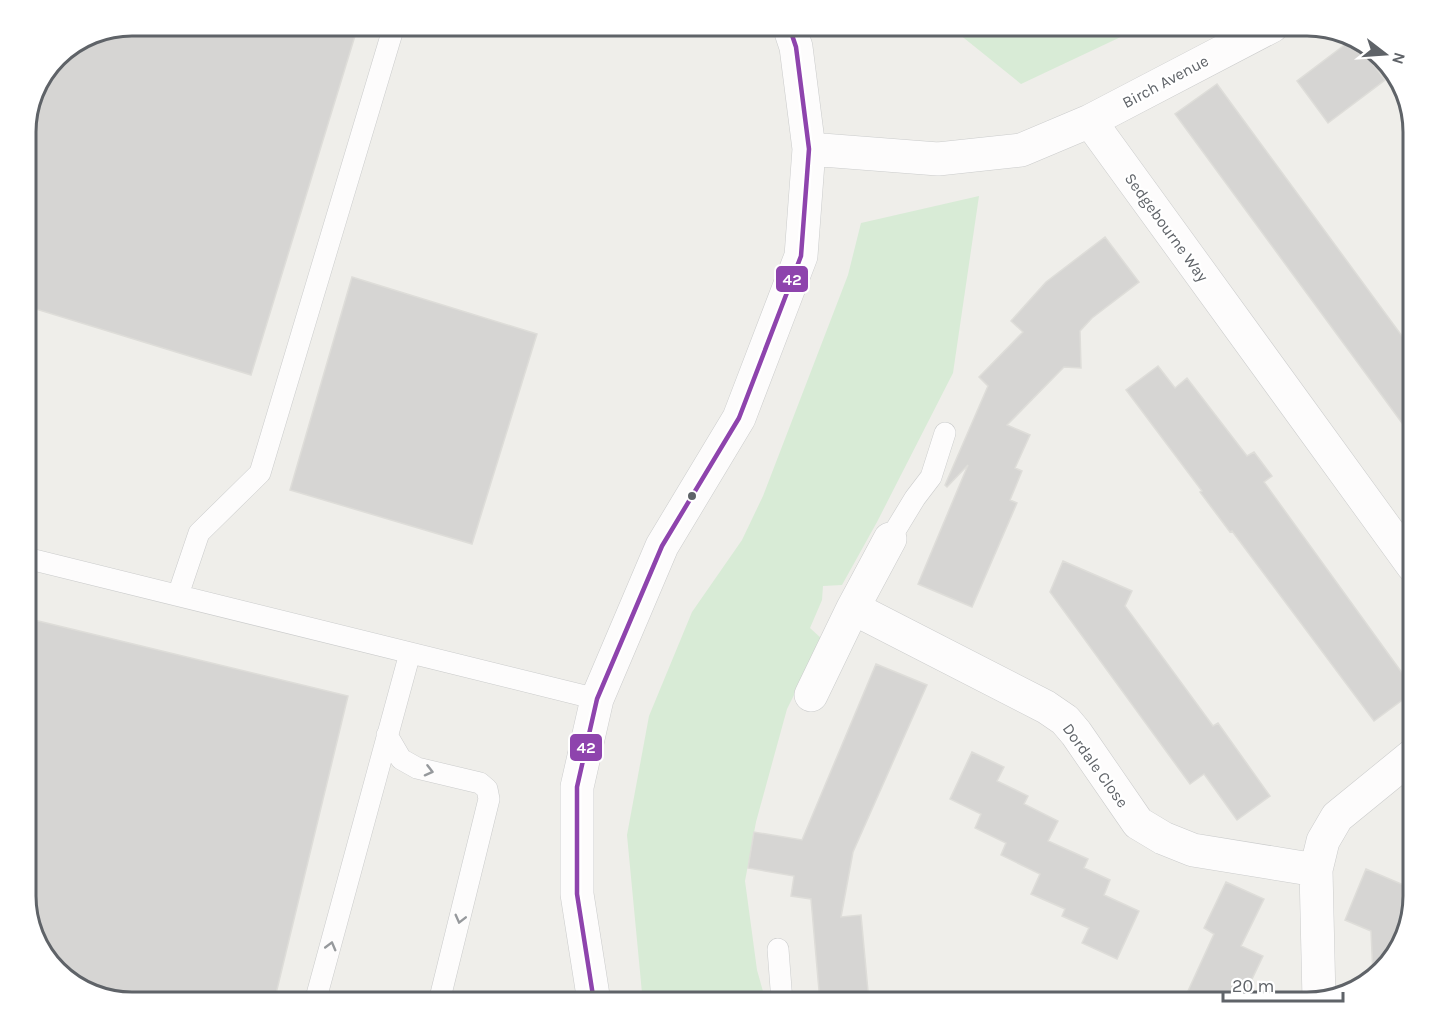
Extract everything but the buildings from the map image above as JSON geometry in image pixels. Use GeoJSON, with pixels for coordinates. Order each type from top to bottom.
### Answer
{"type":"FeatureCollection","features":[{"type":"Feature","properties":{"kind":"street"},"geometry":{"type":"LineString","coordinates":[[592,992],[577,894],[577,787],[597,699],[662,546],[739,418],[801,256],[809,149],[796,47],[792,36]]}},
{"type":"Feature","properties":{"kind":"street","name":"Birch Avenue"},"geometry":{"type":"LineString","coordinates":[[1090,121],[1253,36]]}},
{"type":"Feature","properties":{"kind":"street"},"geometry":{"type":"LineString","coordinates":[[809,149],[938,159],[1021,150],[1090,121]]}},
{"type":"Feature","properties":{"kind":"street","name":"Sedgebourne Way"},"geometry":{"type":"LineString","coordinates":[[1090,121],[1403,552]]}},
{"type":"Feature","properties":{"kind":"street"},"geometry":{"type":"LineString","coordinates":[[811,695],[853,608],[890,539]]}},
{"type":"Feature","properties":{"kind":"street","name":"Dordale Close"},"geometry":{"type":"LineString","coordinates":[[853,608],[1046,707],[1065,720],[1138,824],[1163,838],[1193,850],[1316,870]]}},
{"type":"Feature","properties":{"kind":"street"},"geometry":{"type":"LineString","coordinates":[[1319,991],[1316,870],[1323,841],[1337,818],[1403,763]]}},
{"type":"Feature","properties":{"kind":"lane"},"geometry":{"type":"LineString","coordinates":[[178,595],[199,533],[260,473],[391,36]]}},
{"type":"Feature","properties":{"kind":"lane"},"geometry":{"type":"LineString","coordinates":[[890,539],[931,477],[945,433]]}},
{"type":"Feature","properties":{"kind":"lane"},"geometry":{"type":"LineString","coordinates":[[36,560],[597,699]]}},
{"type":"Feature","properties":{"kind":"lane"},"geometry":{"type":"LineString","coordinates":[[318,992],[410,653]]}},
{"type":"Feature","properties":{"kind":"lane"},"geometry":{"type":"LineString","coordinates":[[387,735],[401,759],[417,768],[480,783],[487,789],[489,799],[441,992]]}},
{"type":"Feature","properties":{"kind":"lane"},"geometry":{"type":"LineString","coordinates":[[778,950],[781,992]]}},
{"type":"Feature","properties":{"kind":"green space"},"geometry":{"type":"Polygon","coordinates":[[[961,36],[1123,36],[1021,84],[961,36]]]}},
{"type":"Feature","properties":{"kind":"green space"},"geometry":{"type":"Polygon","coordinates":[[[979,196],[953,373],[842,585],[823,586],[822,600],[810,628],[822,639],[787,709],[756,822],[745,881],[757,970],[763,992],[642,992],[627,835],[649,716],[692,612],[742,540],[763,496],[848,275],[861,223],[979,196]]]}},
{"type":"Feature","properties":{"kind":"transit line","name":"42"},"geometry":{"type":"LineString","coordinates":[[592,992],[577,894],[577,787],[597,699],[662,546],[739,418],[801,256],[809,149],[796,47],[792,36]]}}]}
